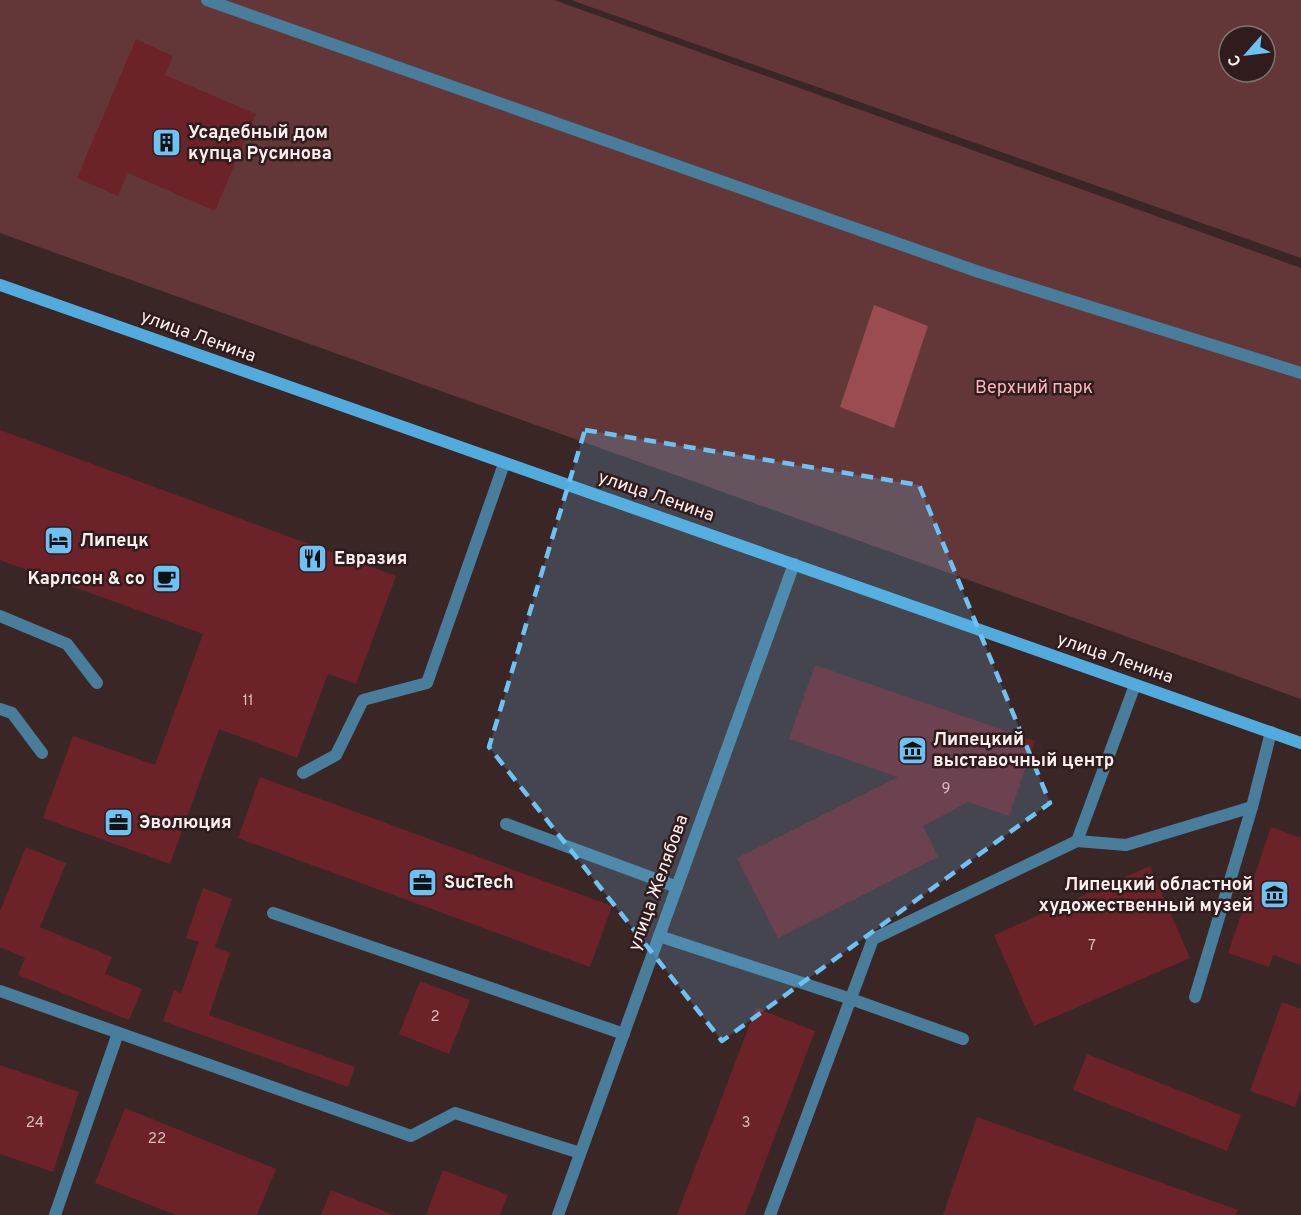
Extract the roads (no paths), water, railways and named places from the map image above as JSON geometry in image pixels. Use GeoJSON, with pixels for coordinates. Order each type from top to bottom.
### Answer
{"type":"FeatureCollection","features":[{"type":"Feature","properties":{"kind":"street"},"geometry":{"type":"LineString","coordinates":[[207,0],[979,272],[1301,373]]}},
{"type":"Feature","properties":{"kind":"street","name":"улица Ленина"},"geometry":{"type":"LineString","coordinates":[[0,285],[1301,743]]}},
{"type":"Feature","properties":{"kind":"street"},"geometry":{"type":"LineString","coordinates":[[303,773],[336,755],[363,700],[427,683],[504,464]]}},
{"type":"Feature","properties":{"kind":"street","name":"улица Желябова"},"geometry":{"type":"LineString","coordinates":[[558,1215],[794,564]]}},
{"type":"Feature","properties":{"kind":"street"},"geometry":{"type":"LineString","coordinates":[[0,616],[67,644],[97,683]]}},
{"type":"Feature","properties":{"kind":"street"},"geometry":{"type":"LineString","coordinates":[[1077,841],[1135,685]]}},
{"type":"Feature","properties":{"kind":"street"},"geometry":{"type":"LineString","coordinates":[[0,709],[12,713],[42,753]]}},
{"type":"Feature","properties":{"kind":"street"},"geometry":{"type":"LineString","coordinates":[[1195,997],[1252,807],[1271,732]]}},
{"type":"Feature","properties":{"kind":"street"},"geometry":{"type":"LineString","coordinates":[[771,1215],[873,939],[1077,841],[1126,845],[1252,807]]}},
{"type":"Feature","properties":{"kind":"street"},"geometry":{"type":"LineString","coordinates":[[506,824],[676,887]]}},
{"type":"Feature","properties":{"kind":"street"},"geometry":{"type":"LineString","coordinates":[[273,913],[624,1034]]}},
{"type":"Feature","properties":{"kind":"street"},"geometry":{"type":"LineString","coordinates":[[659,936],[851,999],[963,1039]]}},
{"type":"Feature","properties":{"kind":"street"},"geometry":{"type":"LineString","coordinates":[[0,992],[411,1136],[455,1113],[580,1153]]}},
{"type":"Feature","properties":{"kind":"street"},"geometry":{"type":"LineString","coordinates":[[55,1215],[118,1033]]}},
{"type":"Feature","properties":{"kind":"place","name":"Усадебный дом купца Русинова"},"geometry":{"type":"Point","coordinates":[167,143]}},
{"type":"Feature","properties":{"kind":"place","name":"Липецк"},"geometry":{"type":"Point","coordinates":[59,541]}},
{"type":"Feature","properties":{"kind":"place","name":"Евразия"},"geometry":{"type":"Point","coordinates":[313,559]}},
{"type":"Feature","properties":{"kind":"place","name":"Карлсон & co"},"geometry":{"type":"Point","coordinates":[166,579]}},
{"type":"Feature","properties":{"kind":"place","name":"Липецкий выставочный центр"},"geometry":{"type":"Point","coordinates":[912,750]}},
{"type":"Feature","properties":{"kind":"place","name":"Эволюция"},"geometry":{"type":"Point","coordinates":[118,823]}},
{"type":"Feature","properties":{"kind":"place","name":"SucTech"},"geometry":{"type":"Point","coordinates":[423,883]}},
{"type":"Feature","properties":{"kind":"place","name":"Липецкий областной художественный музей"},"geometry":{"type":"Point","coordinates":[1274,895]}},
{"type":"Feature","properties":{"kind":"park label","name":"Верхний парк"},"geometry":{"type":"Point","coordinates":[1034,388]}}]}
